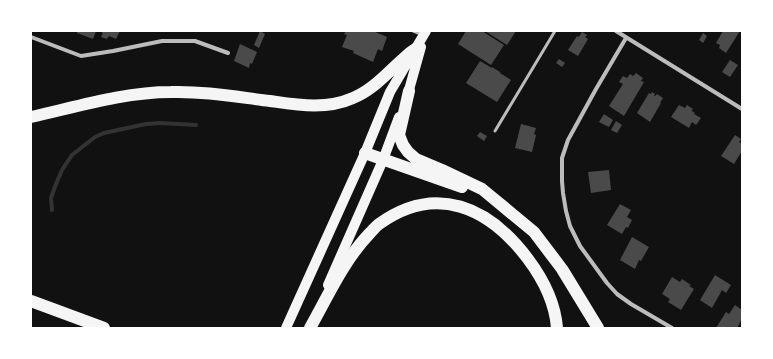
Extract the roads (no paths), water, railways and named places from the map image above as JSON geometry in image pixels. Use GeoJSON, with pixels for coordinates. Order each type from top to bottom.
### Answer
{"type":"FeatureCollection","features":[{"type":"Feature","properties":{"kind":"highway"},"geometry":{"type":"LineString","coordinates":[[31,117],[146,93],[172,92],[206,94],[312,106],[333,104],[353,99],[369,90],[417,48]]}},
{"type":"Feature","properties":{"kind":"highway"},"geometry":{"type":"LineString","coordinates":[[409,91],[399,135],[408,152],[416,158],[482,189],[534,232],[562,270],[598,328]]}},
{"type":"Feature","properties":{"kind":"highway"},"geometry":{"type":"LineString","coordinates":[[365,153],[493,198]]}},
{"type":"Feature","properties":{"kind":"highway"},"geometry":{"type":"LineString","coordinates":[[310,328],[346,265],[361,243],[378,225],[398,213],[415,206],[435,204],[452,204],[480,214],[494,223],[520,248],[537,272],[547,290],[553,307],[557,328]]}},
{"type":"Feature","properties":{"kind":"highway"},"geometry":{"type":"LineString","coordinates":[[31,301],[104,328]]}},
{"type":"Feature","properties":{"kind":"main road"},"geometry":{"type":"LineString","coordinates":[[286,328],[365,153],[390,92],[425,33]]}},
{"type":"Feature","properties":{"kind":"main road"},"geometry":{"type":"LineString","coordinates":[[310,328],[383,160],[409,91],[425,33]]}},
{"type":"Feature","properties":{"kind":"street"},"geometry":{"type":"LineString","coordinates":[[414,31],[425,33]]}},
{"type":"Feature","properties":{"kind":"street"},"geometry":{"type":"LineString","coordinates":[[616,31],[742,109]]}},
{"type":"Feature","properties":{"kind":"street"},"geometry":{"type":"LineString","coordinates":[[31,37],[81,56],[162,41],[195,41],[228,53]]}},
{"type":"Feature","properties":{"kind":"street"},"geometry":{"type":"LineString","coordinates":[[626,38],[568,140],[562,158],[563,193],[570,226],[580,246],[607,283],[617,294],[627,301],[672,328]]}},
{"type":"Feature","properties":{"kind":"lane"},"geometry":{"type":"LineString","coordinates":[[495,131],[555,31]]}},
{"type":"Feature","properties":{"kind":"waterway"},"geometry":{"type":"LineString","coordinates":[[52,210],[51,198],[62,170],[72,155],[95,137],[104,133],[146,124],[160,123],[196,125]]}}]}
